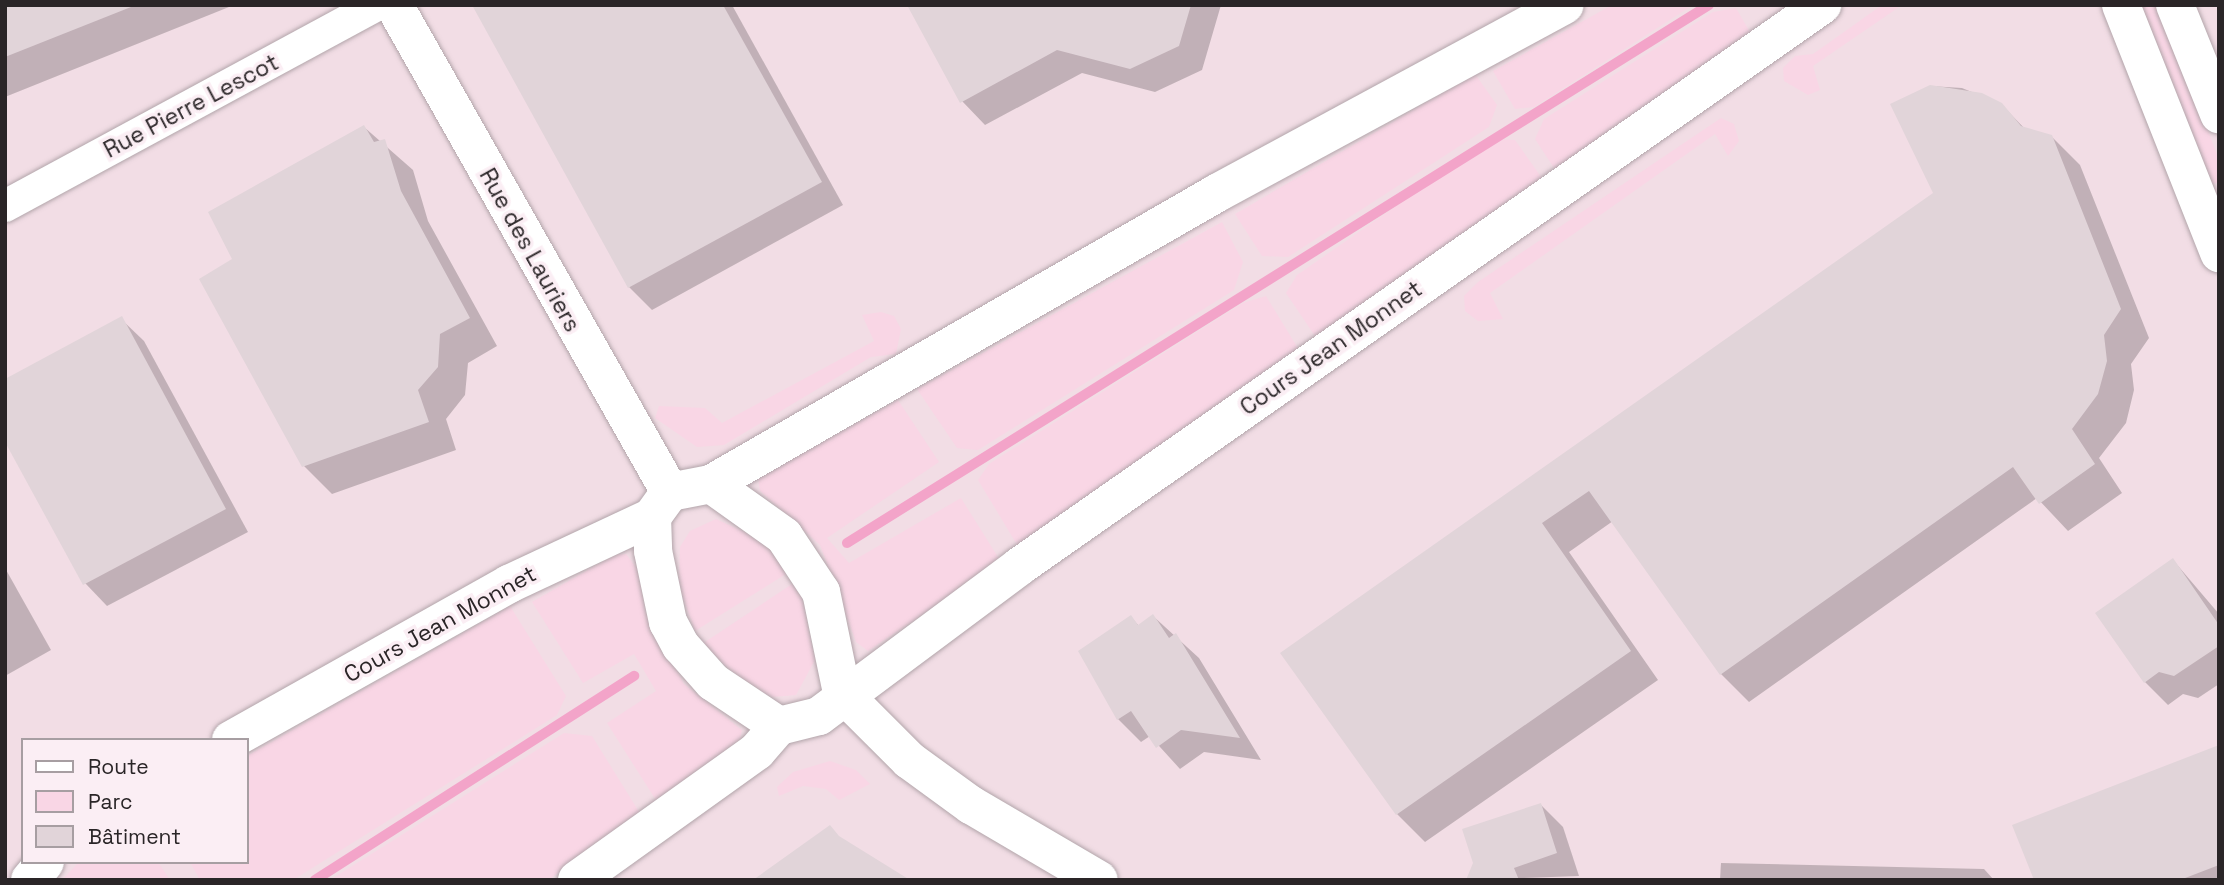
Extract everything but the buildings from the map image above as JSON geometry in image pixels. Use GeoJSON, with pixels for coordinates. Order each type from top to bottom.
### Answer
{"type":"FeatureCollection","features":[{"type":"Feature","properties":{"kind":"main road","name":"Rue des Lauriers"},"geometry":{"type":"LineString","coordinates":[[394,5],[661,504]]}},
{"type":"Feature","properties":{"kind":"main road"},"geometry":{"type":"LineString","coordinates":[[1099,880],[971,805],[909,760],[842,693],[821,592],[784,536],[712,484],[1217,192],[1564,5]]}},
{"type":"Feature","properties":{"kind":"main road","name":"Cours Jean Monnet"},"geometry":{"type":"LineString","coordinates":[[779,726],[819,716],[842,693],[1822,5]]}},
{"type":"Feature","properties":{"kind":"main road"},"geometry":{"type":"LineString","coordinates":[[2120,5],[2219,253]]}},
{"type":"Feature","properties":{"kind":"main road"},"geometry":{"type":"LineString","coordinates":[[2175,5],[2219,114]]}},
{"type":"Feature","properties":{"kind":"main road","name":"Cours Jean Monnet"},"geometry":{"type":"LineString","coordinates":[[235,738],[509,584],[661,504],[712,484]]}},
{"type":"Feature","properties":{"kind":"main road"},"geometry":{"type":"LineString","coordinates":[[577,880],[757,751],[779,726],[713,682],[681,646],[662,596],[661,504]]}},
{"type":"Feature","properties":{"kind":"main road"},"geometry":{"type":"LineString","coordinates":[[30,880],[43,864]]}},
{"type":"Feature","properties":{"kind":"street","name":"Rue Pierre Lescot"},"geometry":{"type":"LineString","coordinates":[[5,206],[376,5]]}},
{"type":"Feature","properties":{"kind":"shaded area"},"geometry":{"type":"Polygon","coordinates":[[[5,5],[2219,5],[2219,880],[5,880],[5,5]]]}},
{"type":"Feature","properties":{"kind":"green space"},"geometry":{"type":"Polygon","coordinates":[[[1612,5],[1693,5],[1534,107],[1515,109],[1493,71],[1612,5]]]}},
{"type":"Feature","properties":{"kind":"green space"},"geometry":{"type":"Polygon","coordinates":[[[1882,5],[1902,5],[1813,66],[1820,90],[1808,95],[1784,81],[1783,68],[1795,56],[1813,54],[1882,5]]]}},
{"type":"Feature","properties":{"kind":"green space"},"geometry":{"type":"Polygon","coordinates":[[[2135,5],[2161,5],[2219,160],[2219,182],[2209,185],[2135,5]]]}},
{"type":"Feature","properties":{"kind":"green space"},"geometry":{"type":"Polygon","coordinates":[[[1736,8],[1751,34],[1556,171],[1535,139],[1544,119],[1713,12],[1736,8]]]}},
{"type":"Feature","properties":{"kind":"green space"},"geometry":{"type":"Polygon","coordinates":[[[1475,74],[1497,105],[1489,127],[1288,257],[1262,256],[1235,214],[1475,74]]]}},
{"type":"Feature","properties":{"kind":"green space"},"geometry":{"type":"Polygon","coordinates":[[[1721,118],[1734,124],[1739,141],[1728,156],[1715,134],[1490,293],[1503,319],[1478,321],[1465,311],[1464,296],[1478,282],[1721,118]]]}},
{"type":"Feature","properties":{"kind":"green space"},"geometry":{"type":"Polygon","coordinates":[[[1493,139],[1515,140],[1544,181],[1317,339],[1286,293],[1297,275],[1493,139]]]}},
{"type":"Feature","properties":{"kind":"green space"},"geometry":{"type":"Polygon","coordinates":[[[1222,222],[1243,262],[1234,290],[978,450],[957,448],[917,389],[1222,222]]]}},
{"type":"Feature","properties":{"kind":"green space"},"geometry":{"type":"Polygon","coordinates":[[[1266,296],[1299,350],[1019,548],[978,480],[989,464],[1243,303],[1266,296]]]}},
{"type":"Feature","properties":{"kind":"green space"},"geometry":{"type":"Polygon","coordinates":[[[881,312],[894,316],[901,329],[896,354],[871,357],[724,445],[697,447],[655,418],[659,406],[705,408],[722,423],[874,341],[862,315],[881,312]]]}},
{"type":"Feature","properties":{"kind":"green space"},"geometry":{"type":"Polygon","coordinates":[[[898,400],[939,462],[827,538],[849,563],[961,498],[1001,562],[868,651],[856,642],[820,545],[760,491],[758,478],[898,400]]]}},
{"type":"Feature","properties":{"kind":"green space"},"geometry":{"type":"Polygon","coordinates":[[[716,519],[762,540],[789,572],[695,631],[679,586],[680,547],[690,531],[716,519]]]}},
{"type":"Feature","properties":{"kind":"green space"},"geometry":{"type":"Polygon","coordinates":[[[626,554],[639,571],[645,612],[684,684],[742,730],[738,748],[659,805],[607,723],[656,691],[634,654],[583,683],[532,602],[614,555],[626,554]]]}},
{"type":"Feature","properties":{"kind":"green space"},"geometry":{"type":"Polygon","coordinates":[[[798,580],[815,660],[796,695],[773,697],[749,687],[702,644],[798,580]]]}},
{"type":"Feature","properties":{"kind":"green space"},"geometry":{"type":"Polygon","coordinates":[[[510,606],[566,696],[557,715],[293,880],[200,880],[191,864],[248,864],[248,755],[510,606]]]}},
{"type":"Feature","properties":{"kind":"green space"},"geometry":{"type":"Polygon","coordinates":[[[564,733],[592,736],[641,815],[548,880],[330,880],[564,733]]]}},
{"type":"Feature","properties":{"kind":"green space"},"geometry":{"type":"Polygon","coordinates":[[[830,761],[856,770],[870,784],[839,800],[826,789],[803,786],[779,796],[777,787],[793,772],[830,761]]]}},
{"type":"Feature","properties":{"kind":"green space"},"geometry":{"type":"Polygon","coordinates":[[[77,864],[159,864],[170,880],[62,880],[77,864]]]}},
{"type":"Feature","properties":{"kind":"waterway"},"geometry":{"type":"LineString","coordinates":[[847,543],[1709,5]]}},
{"type":"Feature","properties":{"kind":"waterway"},"geometry":{"type":"LineString","coordinates":[[315,880],[634,676]]}}]}
